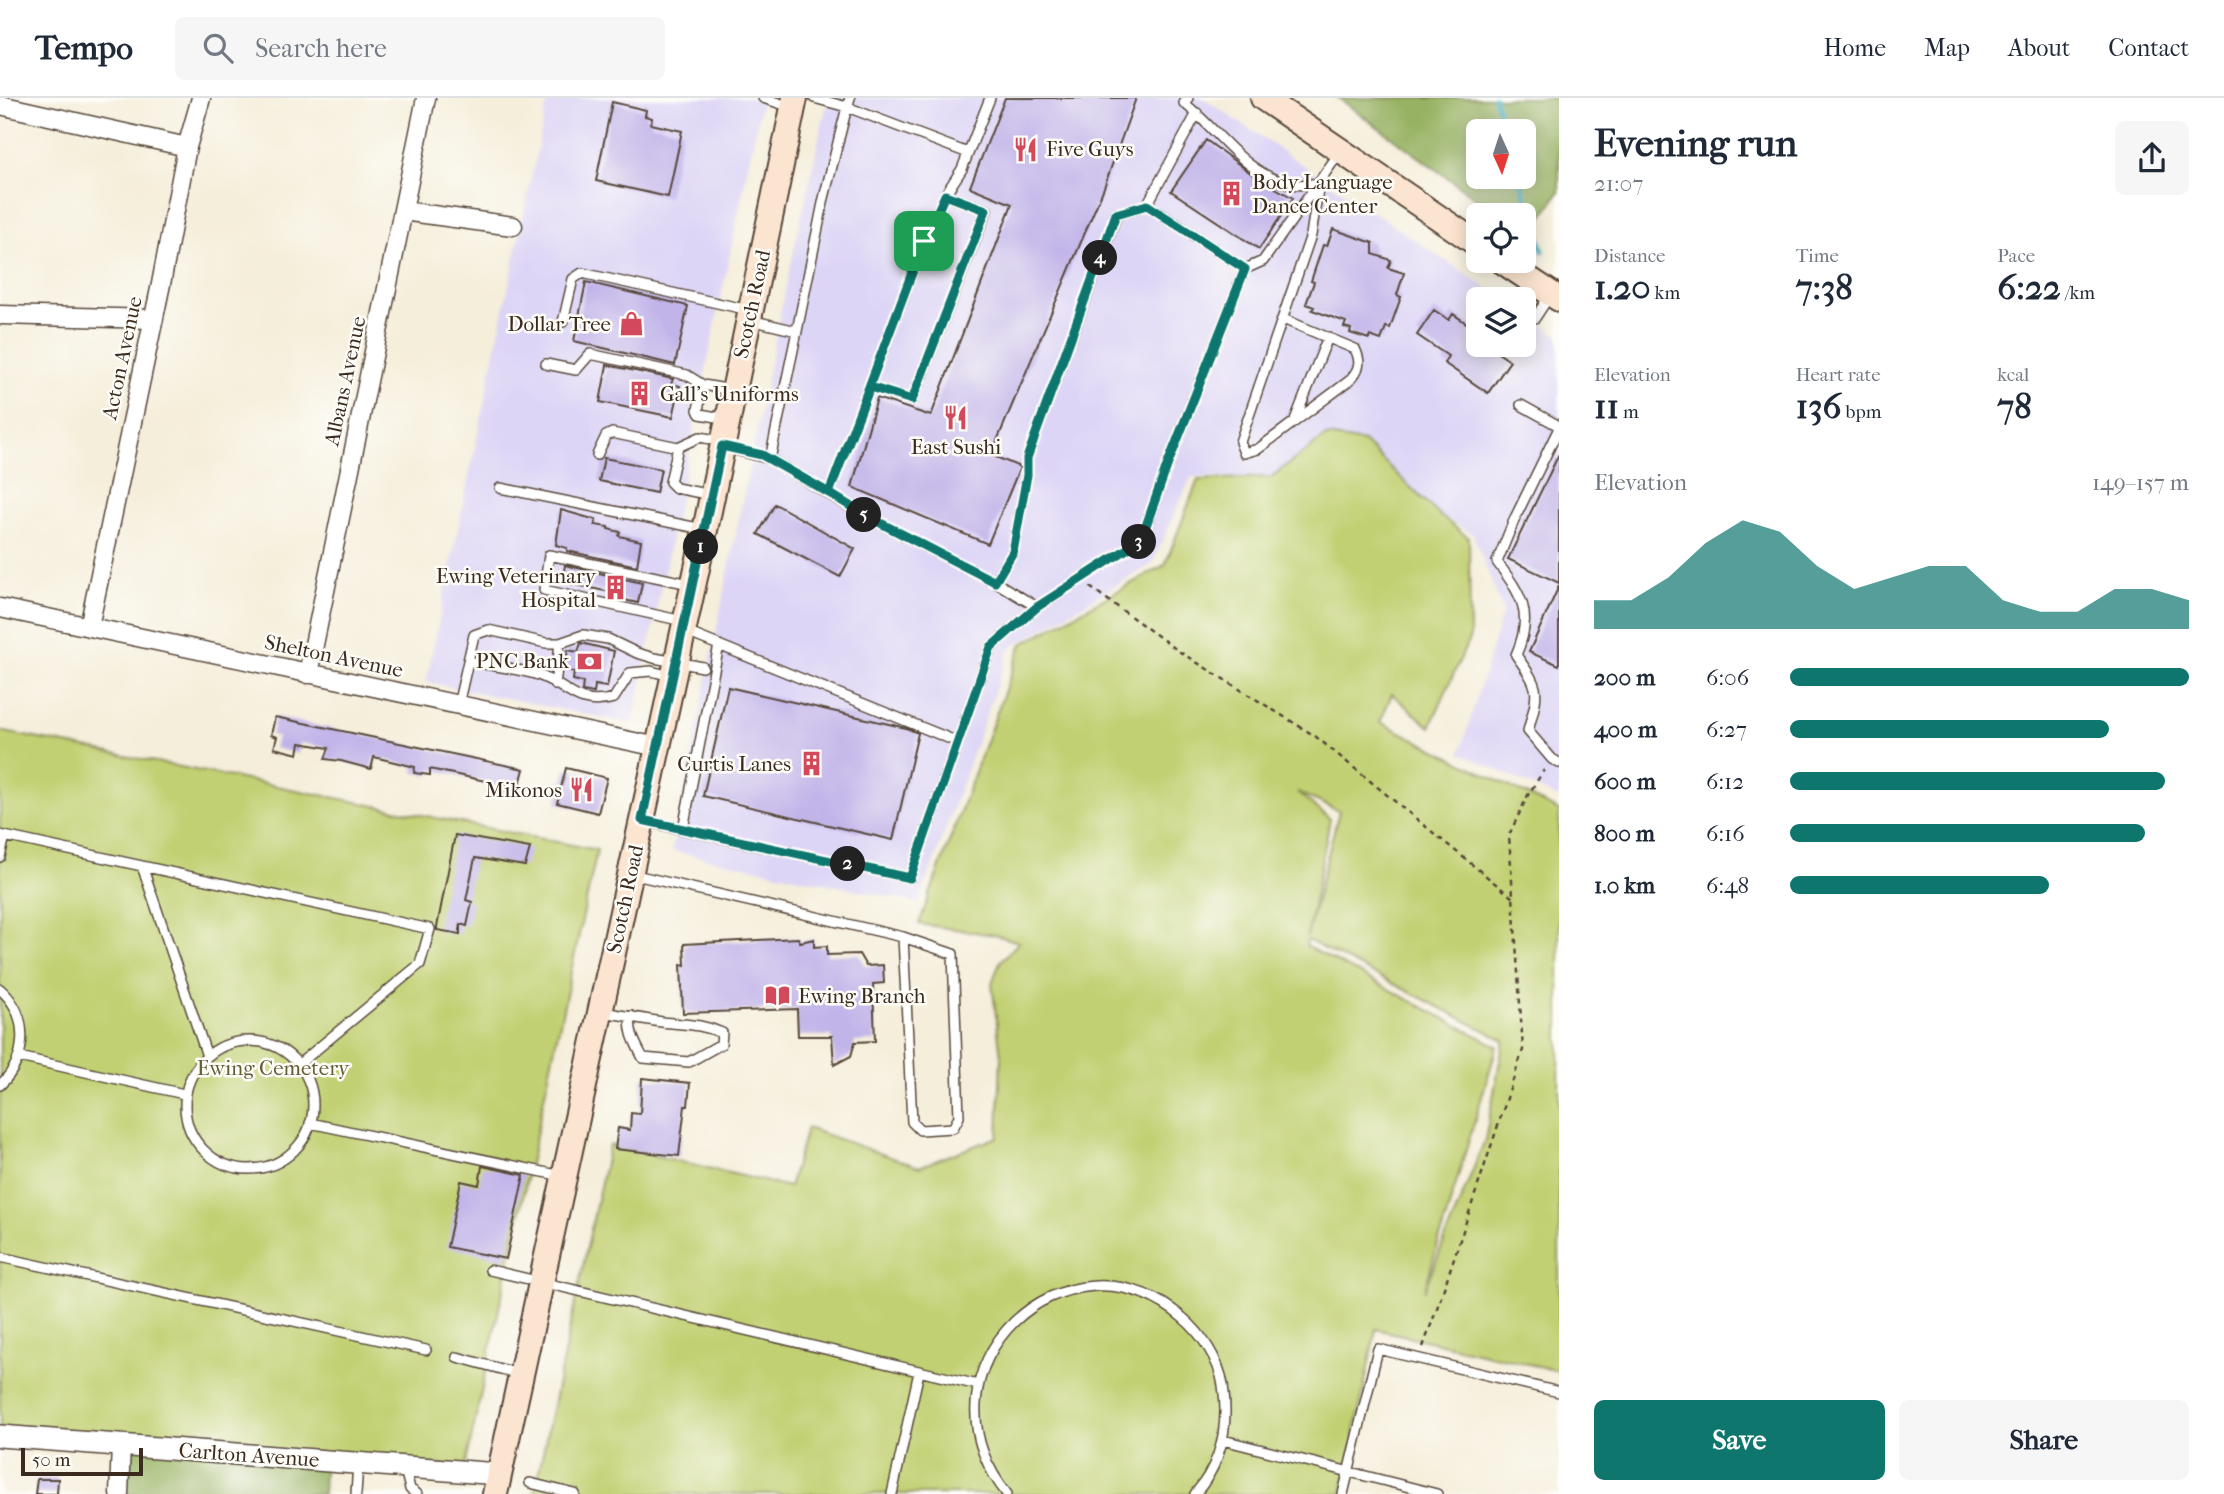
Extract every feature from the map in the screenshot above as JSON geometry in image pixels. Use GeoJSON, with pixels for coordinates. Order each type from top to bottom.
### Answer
{"type":"FeatureCollection","features":[{"type":"Feature","properties":{"kind":"main road"},"geometry":{"type":"LineString","coordinates":[[1263,98],[1466,236]]}},
{"type":"Feature","properties":{"kind":"main road","name":"Scotch Road"},"geometry":{"type":"LineString","coordinates":[[497,1484],[750,315],[801,101]]}},
{"type":"Feature","properties":{"kind":"main road"},"geometry":{"type":"LineString","coordinates":[[1520,273],[1555,297]]}},
{"type":"Feature","properties":{"kind":"street","name":"Acton Avenue"},"geometry":{"type":"LineString","coordinates":[[89,627],[187,147],[201,98]]}},
{"type":"Feature","properties":{"kind":"street","name":"Albans Avenue"},"geometry":{"type":"LineString","coordinates":[[308,674],[426,98]]}},
{"type":"Feature","properties":{"kind":"street"},"geometry":{"type":"LineString","coordinates":[[0,105],[187,147]]}},
{"type":"Feature","properties":{"kind":"street"},"geometry":{"type":"LineString","coordinates":[[403,211],[513,226]]}},
{"type":"Feature","properties":{"kind":"street"},"geometry":{"type":"LineString","coordinates":[[0,315],[154,318]]}},
{"type":"Feature","properties":{"kind":"street","name":"Shelton Avenue"},"geometry":{"type":"LineString","coordinates":[[0,608],[658,747]]}},
{"type":"Feature","properties":{"kind":"street","name":"Carlton Avenue"},"geometry":{"type":"LineString","coordinates":[[0,1436],[405,1467],[497,1484]]}},
{"type":"Feature","properties":{"kind":"street"},"geometry":{"type":"LineString","coordinates":[[119,1494],[121,1445]]}},
{"type":"Feature","properties":{"kind":"lane"},"geometry":{"type":"LineString","coordinates":[[763,98],[849,103],[968,153]]}},
{"type":"Feature","properties":{"kind":"lane"},"geometry":{"type":"LineString","coordinates":[[829,493],[928,231],[945,195],[962,169],[990,98]]}},
{"type":"Feature","properties":{"kind":"lane"},"geometry":{"type":"LineString","coordinates":[[1183,100],[1236,155],[1264,173],[1291,184],[1319,183]]}},
{"type":"Feature","properties":{"kind":"lane"},"geometry":{"type":"LineString","coordinates":[[770,459],[824,198],[849,103]]}},
{"type":"Feature","properties":{"kind":"lane"},"geometry":{"type":"LineString","coordinates":[[995,582],[1013,552],[1027,475],[1027,458],[1116,214],[1147,205],[1197,113]]}},
{"type":"Feature","properties":{"kind":"lane"},"geometry":{"type":"LineString","coordinates":[[642,820],[910,878],[991,647],[1037,607],[1141,540],[1167,466],[1245,269],[1263,261],[1341,151]]}},
{"type":"Feature","properties":{"kind":"lane"},"geometry":{"type":"LineString","coordinates":[[1283,319],[1355,349],[1360,359],[1358,372],[1258,449],[1244,453],[1240,447],[1311,235],[1319,183]]}},
{"type":"Feature","properties":{"kind":"lane"},"geometry":{"type":"LineString","coordinates":[[870,387],[912,400],[986,210],[945,195]]}},
{"type":"Feature","properties":{"kind":"lane"},"geometry":{"type":"LineString","coordinates":[[1147,205],[1245,269]]}},
{"type":"Feature","properties":{"kind":"lane"},"geometry":{"type":"LineString","coordinates":[[563,322],[573,279],[582,273],[750,315],[797,331]]}},
{"type":"Feature","properties":{"kind":"lane"},"geometry":{"type":"LineString","coordinates":[[1536,317],[1555,297]]}},
{"type":"Feature","properties":{"kind":"lane"},"geometry":{"type":"LineString","coordinates":[[1294,422],[1328,337]]}},
{"type":"Feature","properties":{"kind":"lane"},"geometry":{"type":"LineString","coordinates":[[546,364],[576,370],[590,354],[687,374],[703,385],[734,391]]}},
{"type":"Feature","properties":{"kind":"lane"},"geometry":{"type":"LineString","coordinates":[[703,385],[698,410],[724,436],[1037,607]]}},
{"type":"Feature","properties":{"kind":"lane"},"geometry":{"type":"LineString","coordinates":[[1521,405],[1559,427],[1497,562],[1521,597],[1526,615],[1523,638],[1516,655],[1531,676],[1538,695],[1528,731],[1555,761]]}},
{"type":"Feature","properties":{"kind":"lane"},"geometry":{"type":"LineString","coordinates":[[597,455],[606,436],[612,433],[678,447],[700,437],[724,436]]}},
{"type":"Feature","properties":{"kind":"lane"},"geometry":{"type":"LineString","coordinates":[[678,447],[670,482],[676,488],[712,495]]}},
{"type":"Feature","properties":{"kind":"lane"},"geometry":{"type":"LineString","coordinates":[[500,488],[705,529]]}},
{"type":"Feature","properties":{"kind":"lane"},"geometry":{"type":"LineString","coordinates":[[693,585],[550,555],[544,590],[684,626],[719,645],[958,742]]}},
{"type":"Feature","properties":{"kind":"lane"},"geometry":{"type":"LineString","coordinates":[[458,705],[474,635],[488,630],[546,643],[560,643],[583,635],[608,639],[675,670]]}},
{"type":"Feature","properties":{"kind":"lane"},"geometry":{"type":"LineString","coordinates":[[555,685],[560,643]]}},
{"type":"Feature","properties":{"kind":"lane"},"geometry":{"type":"LineString","coordinates":[[683,829],[719,645]]}},
{"type":"Feature","properties":{"kind":"lane"},"geometry":{"type":"LineString","coordinates":[[468,661],[541,676],[578,697],[601,702],[614,698],[630,673],[703,667]]}},
{"type":"Feature","properties":{"kind":"lane"},"geometry":{"type":"LineString","coordinates":[[0,857],[3,836],[430,929],[420,964],[299,1064]]}},
{"type":"Feature","properties":{"kind":"lane"},"geometry":{"type":"LineString","coordinates":[[142,866],[207,1056]]}},
{"type":"Feature","properties":{"kind":"lane"},"geometry":{"type":"LineString","coordinates":[[630,873],[903,937],[953,954],[959,1116],[953,1128],[920,1130],[912,1122],[903,937]]}},
{"type":"Feature","properties":{"kind":"lane"},"geometry":{"type":"LineString","coordinates":[[0,989],[8,996],[19,1015],[23,1036],[19,1057],[9,1076],[0,1085]]}},
{"type":"Feature","properties":{"kind":"lane"},"geometry":{"type":"LineString","coordinates":[[600,1012],[631,1016],[660,1022],[702,1025],[722,1033],[721,1044],[689,1062],[643,1058],[632,1037],[631,1016]]}},
{"type":"Feature","properties":{"kind":"lane"},"geometry":{"type":"LineString","coordinates":[[262,1042],[282,1050],[299,1064],[309,1083],[313,1104],[310,1123],[300,1144],[284,1159],[264,1167],[242,1169],[221,1163],[203,1150],[190,1132],[184,1094],[194,1071],[207,1056],[233,1043],[262,1042]]}},
{"type":"Feature","properties":{"kind":"lane"},"geometry":{"type":"LineString","coordinates":[[19,1057],[184,1094]]}},
{"type":"Feature","properties":{"kind":"lane"},"geometry":{"type":"LineString","coordinates":[[310,1123],[564,1177]]}},
{"type":"Feature","properties":{"kind":"lane"},"geometry":{"type":"LineString","coordinates":[[0,1257],[426,1350]]}},
{"type":"Feature","properties":{"kind":"lane"},"geometry":{"type":"LineString","coordinates":[[490,1270],[978,1385]]}},
{"type":"Feature","properties":{"kind":"lane"},"geometry":{"type":"LineString","coordinates":[[1007,1494],[993,1476],[980,1447],[975,1416],[978,1385],[988,1357],[1004,1331],[1027,1310],[1053,1296],[1073,1290],[1113,1287],[1143,1293],[1170,1307],[1193,1326],[1211,1351],[1222,1380],[1227,1409],[1223,1440],[1215,1463],[1195,1494]]}},
{"type":"Feature","properties":{"kind":"lane"},"geometry":{"type":"LineString","coordinates":[[1343,1494],[1378,1349],[1559,1392]]}},
{"type":"Feature","properties":{"kind":"lane"},"geometry":{"type":"LineString","coordinates":[[457,1357],[521,1374]]}},
{"type":"Feature","properties":{"kind":"lane"},"geometry":{"type":"LineString","coordinates":[[892,1494],[919,1372]]}},
{"type":"Feature","properties":{"kind":"lane"},"geometry":{"type":"LineString","coordinates":[[1223,1440],[1437,1494]]}},
{"type":"Feature","properties":{"kind":"lane"},"geometry":{"type":"LineString","coordinates":[[356,1494],[358,1463]]}},
{"type":"Feature","properties":{"kind":"lane"},"geometry":{"type":"LineString","coordinates":[[405,1467],[410,1489],[417,1494]]}},
{"type":"Feature","properties":{"kind":"lane"},"geometry":{"type":"LineString","coordinates":[[530,1483],[575,1494]]}},
{"type":"Feature","properties":{"kind":"path"},"geometry":{"type":"LineString","coordinates":[[1080,580],[1180,652],[1315,736],[1513,898]]}},
{"type":"Feature","properties":{"kind":"path"},"geometry":{"type":"LineString","coordinates":[[1419,1357],[1450,1272],[1522,1050],[1509,835],[1528,795],[1555,761]]}},
{"type":"Feature","properties":{"kind":"shaded area"},"geometry":{"type":"Polygon","coordinates":[[[548,98],[762,98],[633,724],[426,682],[548,98]]]}},
{"type":"Feature","properties":{"kind":"shaded area"},"geometry":{"type":"Polygon","coordinates":[[[828,98],[1203,98],[1485,287],[1466,287],[1466,357],[1536,357],[1536,321],[1559,336],[1559,798],[1460,753],[1503,611],[1473,534],[1439,515],[1364,442],[1326,436],[1271,477],[1191,477],[1152,564],[1010,648],[919,903],[672,851],[782,304],[828,98]]]}},
{"type":"Feature","properties":{"kind":"green space"},"geometry":{"type":"Polygon","coordinates":[[[1338,98],[1559,98],[1559,192],[1536,226],[1536,203],[1482,203],[1338,98]]]}},
{"type":"Feature","properties":{"kind":"green space"},"geometry":{"type":"Polygon","coordinates":[[[1326,436],[1364,442],[1439,515],[1469,538],[1470,637],[1430,727],[1392,694],[1380,722],[1559,811],[1559,1371],[1376,1329],[1342,1494],[534,1494],[609,1145],[789,1187],[807,1128],[919,1167],[998,1137],[1001,1057],[992,983],[1000,962],[1019,942],[995,935],[919,924],[1022,644],[1165,565],[1198,480],[1271,477],[1326,436]],[[1297,792],[1330,819],[1307,937],[1339,811],[1297,792]],[[1307,940],[1306,946],[1497,1046],[1424,1291],[1485,1140],[1504,1040],[1307,940]]]}},
{"type":"Feature","properties":{"kind":"green space","name":"Ewing Cemetery"},"geometry":{"type":"Polygon","coordinates":[[[0,731],[597,850],[465,1468],[0,1427],[0,731]]]}},
{"type":"Feature","properties":{"kind":"green space"},"geometry":{"type":"Polygon","coordinates":[[[121,1439],[325,1456],[323,1494],[119,1494],[121,1439]]]}},
{"type":"Feature","properties":{"kind":"building"},"geometry":{"type":"Polygon","coordinates":[[[1005,98],[1136,98],[1103,190],[991,455],[1020,467],[988,544],[852,487],[877,398],[931,416],[1012,204],[970,187],[1005,98]]]}},
{"type":"Feature","properties":{"kind":"building"},"geometry":{"type":"Polygon","coordinates":[[[612,102],[646,110],[645,116],[652,118],[651,124],[682,131],[668,197],[596,181],[612,102]]]}},
{"type":"Feature","properties":{"kind":"building","name":"Body Language Dance Center"},"geometry":{"type":"Polygon","coordinates":[[[1206,140],[1256,177],[1293,198],[1259,249],[1171,191],[1206,140]]]}},
{"type":"Feature","properties":{"kind":"building"},"geometry":{"type":"Polygon","coordinates":[[[1333,229],[1373,243],[1373,254],[1391,260],[1388,268],[1404,273],[1397,295],[1401,297],[1390,328],[1386,327],[1381,340],[1350,333],[1351,329],[1344,327],[1346,322],[1312,310],[1314,307],[1306,304],[1323,245],[1327,246],[1333,229]]]}},
{"type":"Feature","properties":{"kind":"building","name":"Dollar Tree"},"geometry":{"type":"Polygon","coordinates":[[[586,282],[688,306],[675,365],[574,341],[586,282]]]}},
{"type":"Feature","properties":{"kind":"building"},"geometry":{"type":"Polygon","coordinates":[[[1434,310],[1449,320],[1453,314],[1466,323],[1466,357],[1504,357],[1510,361],[1488,393],[1444,363],[1448,356],[1417,335],[1434,310]]]}},
{"type":"Feature","properties":{"kind":"building","name":"Gall's Uniforms"},"geometry":{"type":"Polygon","coordinates":[[[607,365],[673,379],[671,384],[680,386],[673,417],[600,402],[607,365]]]}},
{"type":"Feature","properties":{"kind":"building"},"geometry":{"type":"Polygon","coordinates":[[[1559,454],[1559,583],[1508,559],[1559,454]]]}},
{"type":"Feature","properties":{"kind":"building"},"geometry":{"type":"Polygon","coordinates":[[[604,458],[661,469],[656,493],[599,481],[604,458]]]}},
{"type":"Feature","properties":{"kind":"building"},"geometry":{"type":"Polygon","coordinates":[[[775,504],[855,549],[840,577],[758,534],[775,504]]]}},
{"type":"Feature","properties":{"kind":"building"},"geometry":{"type":"Polygon","coordinates":[[[561,510],[596,520],[595,525],[620,532],[619,536],[641,541],[637,566],[567,551],[567,548],[556,545],[561,510]]]}},
{"type":"Feature","properties":{"kind":"building","name":"Ewing Veterinary Hospital"},"geometry":{"type":"Polygon","coordinates":[[[565,565],[642,583],[638,603],[615,598],[615,593],[562,582],[565,565]]]}},
{"type":"Feature","properties":{"kind":"building"},"geometry":{"type":"Polygon","coordinates":[[[1559,586],[1559,665],[1529,652],[1559,586]]]}},
{"type":"Feature","properties":{"kind":"building","name":"PNC Bank"},"geometry":{"type":"Polygon","coordinates":[[[581,643],[614,651],[607,687],[595,685],[594,693],[582,691],[583,682],[573,680],[574,672],[564,670],[568,650],[578,652],[581,643]]]}},
{"type":"Feature","properties":{"kind":"building","name":"Curtis Lanes"},"geometry":{"type":"Polygon","coordinates":[[[728,687],[918,733],[893,840],[703,796],[728,687]]]}},
{"type":"Feature","properties":{"kind":"building"},"geometry":{"type":"Polygon","coordinates":[[[275,717],[524,769],[519,788],[506,785],[503,794],[488,791],[490,782],[430,769],[430,775],[414,773],[415,767],[374,757],[371,769],[325,759],[329,748],[300,743],[298,754],[274,748],[277,737],[271,735],[275,717]]]}},
{"type":"Feature","properties":{"kind":"building","name":"Mikonos"},"geometry":{"type":"Polygon","coordinates":[[[566,768],[607,778],[598,813],[557,803],[566,768]]]}},
{"type":"Feature","properties":{"kind":"building"},"geometry":{"type":"Polygon","coordinates":[[[455,835],[530,848],[525,866],[475,858],[466,900],[472,902],[467,926],[460,924],[460,934],[437,930],[455,835]]]}},
{"type":"Feature","properties":{"kind":"building","name":"Ewing Branch"},"geometry":{"type":"Polygon","coordinates":[[[798,938],[800,942],[814,939],[814,947],[827,946],[827,955],[859,954],[866,966],[883,965],[884,983],[873,984],[875,1041],[855,1042],[851,1056],[834,1065],[832,1036],[798,1036],[797,1009],[683,1013],[681,964],[685,965],[684,944],[798,938]]]}},
{"type":"Feature","properties":{"kind":"building"},"geometry":{"type":"Polygon","coordinates":[[[642,1078],[690,1083],[679,1156],[615,1149],[618,1128],[630,1130],[631,1113],[640,1114],[642,1078]]]}},
{"type":"Feature","properties":{"kind":"building"},"geometry":{"type":"Polygon","coordinates":[[[482,1166],[524,1175],[506,1259],[447,1247],[461,1181],[479,1185],[482,1166]]]}},
{"type":"Feature","properties":{"kind":"building"},"geometry":{"type":"Polygon","coordinates":[[[37,1479],[58,1479],[57,1494],[35,1494],[37,1479]]]}},
{"type":"Feature","properties":{"kind":"waterway"},"geometry":{"type":"LineString","coordinates":[[1494,98],[1501,119]]}},
{"type":"Feature","properties":{"kind":"waterway"},"geometry":{"type":"LineString","coordinates":[[1523,189],[1543,251]]}},
{"type":"Feature","properties":{"kind":"place","name":"Five Guys"},"geometry":{"type":"Point","coordinates":[1026,149]}},
{"type":"Feature","properties":{"kind":"place","name":"Body Language Dance Center"},"geometry":{"type":"Point","coordinates":[1232,194]}},
{"type":"Feature","properties":{"kind":"place","name":"Dollar Tree"},"geometry":{"type":"Point","coordinates":[631,324]}},
{"type":"Feature","properties":{"kind":"place","name":"Gall's Uniforms"},"geometry":{"type":"Point","coordinates":[640,394]}},
{"type":"Feature","properties":{"kind":"place","name":"East Sushi"},"geometry":{"type":"Point","coordinates":[956,418]}},
{"type":"Feature","properties":{"kind":"place","name":"Ewing Veterinary Hospital"},"geometry":{"type":"Point","coordinates":[616,588]}},
{"type":"Feature","properties":{"kind":"place","name":"PNC Bank"},"geometry":{"type":"Point","coordinates":[589,661]}},
{"type":"Feature","properties":{"kind":"place","name":"Curtis Lanes"},"geometry":{"type":"Point","coordinates":[811,764]}},
{"type":"Feature","properties":{"kind":"place","name":"Mikonos"},"geometry":{"type":"Point","coordinates":[582,790]}},
{"type":"Feature","properties":{"kind":"place","name":"Ewing Branch"},"geometry":{"type":"Point","coordinates":[778,996]}},
{"type":"Feature","properties":{"kind":"route"},"geometry":{"type":"LineString","coordinates":[[924,241],[829,493],[762,455],[722,446],[642,820],[910,878],[991,647],[1037,607],[1141,540],[1167,466],[1245,269],[1147,205],[1116,214],[1027,458],[1027,475],[1013,552],[995,582],[863,514],[829,493],[870,387],[912,400],[986,210],[945,195],[924,241]]}}]}
